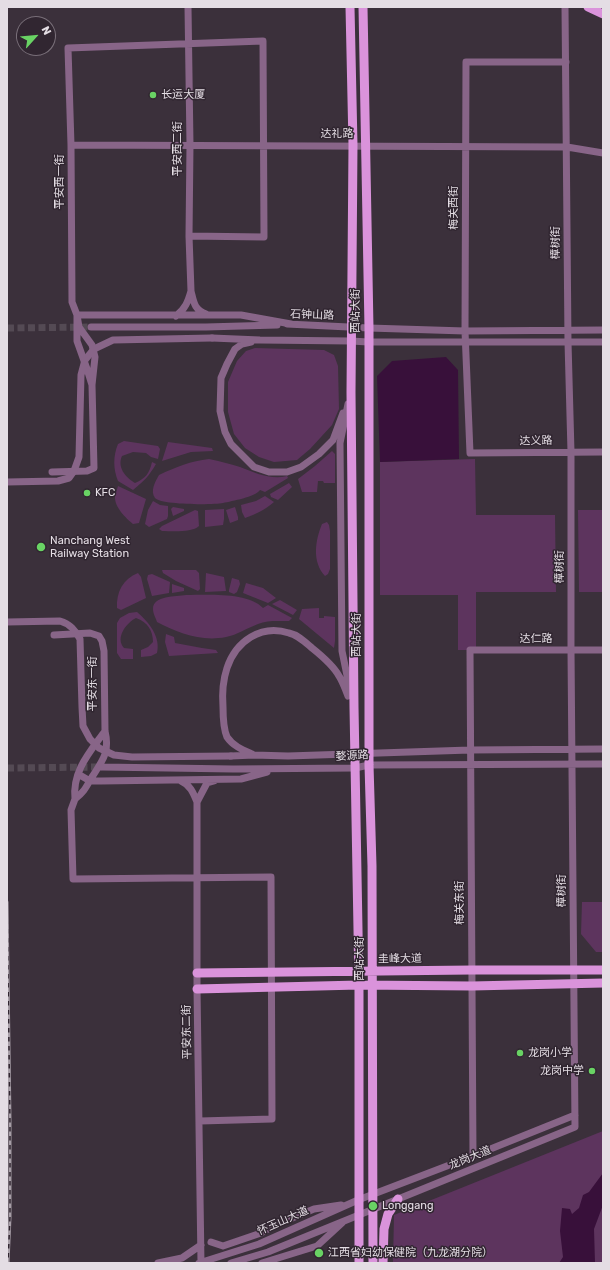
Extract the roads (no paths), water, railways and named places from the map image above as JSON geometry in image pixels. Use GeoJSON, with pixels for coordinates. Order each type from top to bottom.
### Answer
{"type":"FeatureCollection","features":[{"type":"Feature","properties":{"kind":"main road","name":"西站大街"},"geometry":{"type":"LineString","coordinates":[[363,7],[369,328],[369,766],[372,866],[373,1263]]}},
{"type":"Feature","properties":{"kind":"main road"},"geometry":{"type":"LineString","coordinates":[[588,7],[603,14]]}},
{"type":"Feature","properties":{"kind":"main road","name":"西站大街"},"geometry":{"type":"LineString","coordinates":[[350,8],[353,145],[351,392],[354,707],[359,985],[359,1263]]}},
{"type":"Feature","properties":{"kind":"main road","name":"圭峰大道"},"geometry":{"type":"LineString","coordinates":[[197,973],[603,970]]}},
{"type":"Feature","properties":{"kind":"main road"},"geometry":{"type":"LineString","coordinates":[[198,989],[359,985],[472,986],[603,983]]}},
{"type":"Feature","properties":{"kind":"main road"},"geometry":{"type":"LineString","coordinates":[[383,1263],[384,1229],[388,1214],[398,1199]]}},
{"type":"Feature","properties":{"kind":"street","name":"平安西二街"},"geometry":{"type":"LineString","coordinates":[[188,7],[190,291]]}},
{"type":"Feature","properties":{"kind":"street","name":"樟树街"},"geometry":{"type":"LineString","coordinates":[[566,7],[568,342],[571,452],[575,1127]]}},
{"type":"Feature","properties":{"kind":"street"},"geometry":{"type":"LineString","coordinates":[[188,44],[263,41],[264,145],[264,237],[189,236]]}},
{"type":"Feature","properties":{"kind":"street","name":"平安西一街"},"geometry":{"type":"LineString","coordinates":[[77,315],[72,302],[71,145],[68,48],[188,44]]}},
{"type":"Feature","properties":{"kind":"street","name":"梅关西街"},"geometry":{"type":"LineString","coordinates":[[470,453],[465,343],[466,62],[566,62]]}},
{"type":"Feature","properties":{"kind":"street","name":"达礼路"},"geometry":{"type":"LineString","coordinates":[[71,145],[567,147],[603,153]]}},
{"type":"Feature","properties":{"kind":"street"},"geometry":{"type":"LineString","coordinates":[[176,316],[183,311],[188,302],[190,291]]}},
{"type":"Feature","properties":{"kind":"street"},"geometry":{"type":"LineString","coordinates":[[190,291],[199,311],[208,315]]}},
{"type":"Feature","properties":{"kind":"street"},"geometry":{"type":"LineString","coordinates":[[77,315],[240,315],[291,324]]}},
{"type":"Feature","properties":{"kind":"street"},"geometry":{"type":"LineString","coordinates":[[52,472],[87,471],[94,468],[92,386],[95,357],[92,345],[79,327],[77,315]]}},
{"type":"Feature","properties":{"kind":"street"},"geometry":{"type":"LineString","coordinates":[[77,315],[77,341],[92,386]]}},
{"type":"Feature","properties":{"kind":"street","name":"石钟山路"},"geometry":{"type":"LineString","coordinates":[[91,327],[206,327],[291,324],[352,328],[465,331],[603,330]]}},
{"type":"Feature","properties":{"kind":"street"},"geometry":{"type":"LineString","coordinates":[[7,482],[58,481],[69,478],[74,471],[79,457],[81,375],[85,360],[94,349],[112,340],[212,338],[465,343],[603,342]]}},
{"type":"Feature","properties":{"kind":"street"},"geometry":{"type":"LineString","coordinates":[[260,340],[242,344],[235,349],[221,378],[220,412],[225,432],[231,444],[254,467],[269,472],[287,472],[301,467],[319,454],[333,440],[351,392]]}},
{"type":"Feature","properties":{"kind":"street","name":"达义路"},"geometry":{"type":"LineString","coordinates":[[470,453],[603,452]]}},
{"type":"Feature","properties":{"kind":"street","name":"婺源路"},"geometry":{"type":"LineString","coordinates":[[7,622],[60,621],[67,623],[75,630],[80,639],[83,726],[90,739],[98,748],[114,755],[132,757],[254,755],[288,756],[470,750],[603,749]]}},
{"type":"Feature","properties":{"kind":"street"},"geometry":{"type":"LineString","coordinates":[[254,755],[236,746],[227,736],[224,722],[222,692],[227,668],[233,654],[244,641],[257,634],[268,630],[278,630],[291,633],[304,641],[325,659],[339,676],[354,707]]}},
{"type":"Feature","properties":{"kind":"street","name":"平安东一街"},"geometry":{"type":"LineString","coordinates":[[54,635],[90,633],[99,636],[102,641],[104,651],[105,731]]}},
{"type":"Feature","properties":{"kind":"street","name":"达仁路"},"geometry":{"type":"LineString","coordinates":[[470,650],[603,650]]}},
{"type":"Feature","properties":{"kind":"street","name":"梅关东街"},"geometry":{"type":"LineString","coordinates":[[470,650],[473,1156]]}},
{"type":"Feature","properties":{"kind":"street"},"geometry":{"type":"LineString","coordinates":[[105,731],[80,766],[74,788],[75,798],[71,810],[73,880],[271,877],[272,1119],[200,1121]]}},
{"type":"Feature","properties":{"kind":"street"},"geometry":{"type":"LineString","coordinates":[[75,798],[83,793],[102,763],[107,740],[105,731]]}},
{"type":"Feature","properties":{"kind":"street","name":"婺源路"},"geometry":{"type":"LineString","coordinates":[[102,767],[277,769],[355,768],[369,766],[603,764]]}},
{"type":"Feature","properties":{"kind":"street"},"geometry":{"type":"LineString","coordinates":[[78,774],[90,781],[242,779],[277,769]]}},
{"type":"Feature","properties":{"kind":"street"},"geometry":{"type":"LineString","coordinates":[[197,802],[207,783],[220,779]]}},
{"type":"Feature","properties":{"kind":"street"},"geometry":{"type":"LineString","coordinates":[[178,780],[188,784],[194,792],[197,802]]}},
{"type":"Feature","properties":{"kind":"street","name":"平安东二街"},"geometry":{"type":"LineString","coordinates":[[197,802],[197,973],[201,1223],[200,1263]]}},
{"type":"Feature","properties":{"kind":"street","name":"龙岗大道"},"geometry":{"type":"LineString","coordinates":[[374,1194],[575,1115]]}},
{"type":"Feature","properties":{"kind":"street","name":"龙岗大道"},"geometry":{"type":"LineString","coordinates":[[374,1209],[575,1127]]}},
{"type":"Feature","properties":{"kind":"street","name":"怀玉山大道"},"geometry":{"type":"LineString","coordinates":[[200,1263],[230,1252],[259,1244],[374,1194]]}},
{"type":"Feature","properties":{"kind":"street"},"geometry":{"type":"LineString","coordinates":[[211,1242],[223,1246],[261,1233],[314,1209],[349,1204]]}},
{"type":"Feature","properties":{"kind":"street","name":"怀玉山大道"},"geometry":{"type":"LineString","coordinates":[[232,1263],[268,1252],[374,1209]]}},
{"type":"Feature","properties":{"kind":"street"},"geometry":{"type":"LineString","coordinates":[[262,1263],[317,1246],[346,1220]]}},
{"type":"Feature","properties":{"kind":"street"},"geometry":{"type":"LineString","coordinates":[[201,1223],[204,1235],[220,1250],[230,1252]]}},
{"type":"Feature","properties":{"kind":"street"},"geometry":{"type":"LineString","coordinates":[[158,1263],[182,1258],[201,1245]]}},
{"type":"Feature","properties":{"kind":"tunnel"},"geometry":{"type":"LineString","coordinates":[[7,328],[91,327]]}},
{"type":"Feature","properties":{"kind":"tunnel"},"geometry":{"type":"LineString","coordinates":[[7,768],[102,767]]}},
{"type":"Feature","properties":{"kind":"railway"},"geometry":{"type":"LineString","coordinates":[[7,902],[10,1122],[10,1217],[8,1263]]}},
{"type":"Feature","properties":{"kind":"place","name":"长运大厦"},"geometry":{"type":"Point","coordinates":[153,95]}},
{"type":"Feature","properties":{"kind":"place","name":"KFC"},"geometry":{"type":"Point","coordinates":[87,493]}},
{"type":"Feature","properties":{"kind":"place","name":"Nanchang West Railway Station"},"geometry":{"type":"Point","coordinates":[41,547]}},
{"type":"Feature","properties":{"kind":"place","name":"龙岗小学"},"geometry":{"type":"Point","coordinates":[520,1053]}},
{"type":"Feature","properties":{"kind":"place","name":"龙岗中学"},"geometry":{"type":"Point","coordinates":[592,1071]}},
{"type":"Feature","properties":{"kind":"place","name":"Longgang"},"geometry":{"type":"Point","coordinates":[373,1206]}},
{"type":"Feature","properties":{"kind":"place","name":"江西省妇幼保健院（九龙湖分院）"},"geometry":{"type":"Point","coordinates":[319,1253]}}]}
